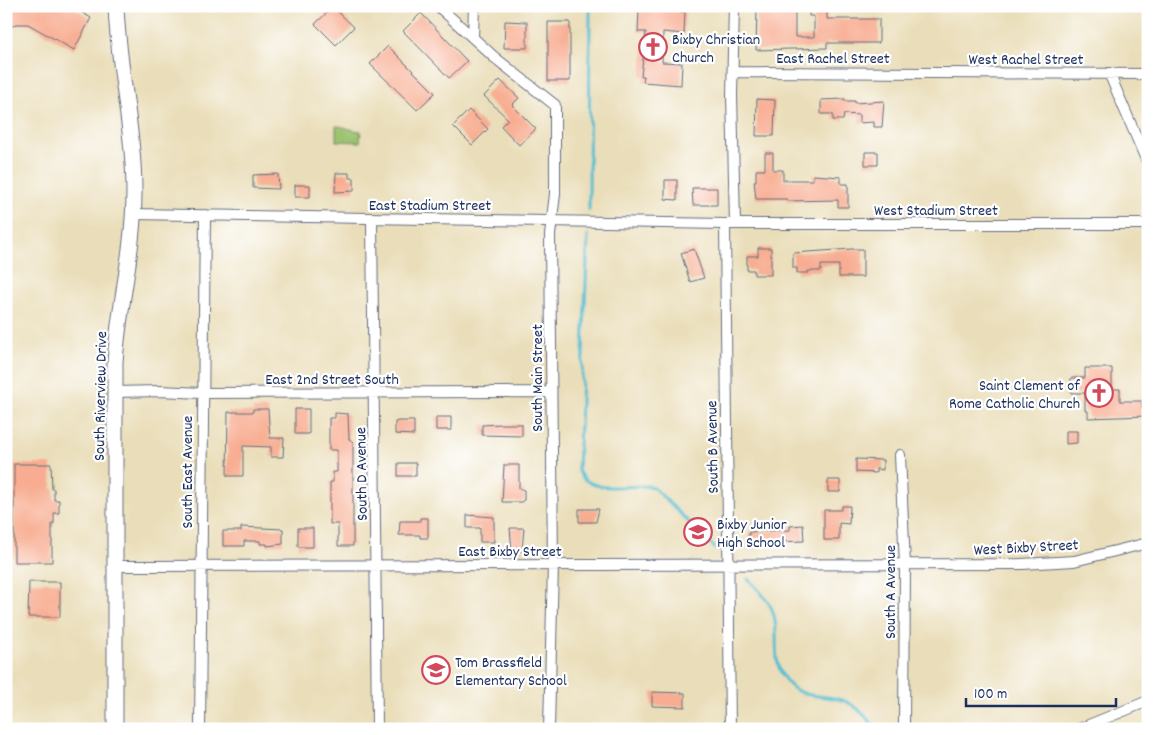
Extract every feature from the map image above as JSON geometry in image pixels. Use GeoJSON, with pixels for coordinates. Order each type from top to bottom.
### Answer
{"type":"FeatureCollection","features":[{"type":"Feature","properties":{"kind":"street","name":"South Riverview Drive"},"geometry":{"type":"LineString","coordinates":[[115,729],[114,392],[116,338],[131,258],[134,214],[133,154],[117,46],[116,6]]}},
{"type":"Feature","properties":{"kind":"street"},"geometry":{"type":"LineString","coordinates":[[438,6],[473,38]]}},
{"type":"Feature","properties":{"kind":"street"},"geometry":{"type":"LineString","coordinates":[[473,38],[474,6]]}},
{"type":"Feature","properties":{"kind":"street","name":"South B Avenue"},"geometry":{"type":"LineString","coordinates":[[730,729],[730,224],[734,6]]}},
{"type":"Feature","properties":{"kind":"street","name":"South Main Street"},"geometry":{"type":"LineString","coordinates":[[473,38],[555,105],[555,194],[550,235],[554,565],[549,729]]}},
{"type":"Feature","properties":{"kind":"street","name":"East Rachel Street"},"geometry":{"type":"LineString","coordinates":[[733,72],[904,73]]}},
{"type":"Feature","properties":{"kind":"street","name":"West Rachel Street"},"geometry":{"type":"LineString","coordinates":[[904,73],[1148,74]]}},
{"type":"Feature","properties":{"kind":"street"},"geometry":{"type":"LineString","coordinates":[[1109,73],[1148,164]]}},
{"type":"Feature","properties":{"kind":"street","name":"East Stadium Street"},"geometry":{"type":"LineString","coordinates":[[134,214],[730,224]]}},
{"type":"Feature","properties":{"kind":"street","name":"South East Avenue"},"geometry":{"type":"LineString","coordinates":[[200,729],[205,215]]}},
{"type":"Feature","properties":{"kind":"street","name":"South D Avenue"},"geometry":{"type":"LineString","coordinates":[[372,219],[377,566],[377,729]]}},
{"type":"Feature","properties":{"kind":"street","name":"West Stadium Street"},"geometry":{"type":"LineString","coordinates":[[730,224],[1148,224]]}},
{"type":"Feature","properties":{"kind":"street","name":"East 2nd Street South"},"geometry":{"type":"LineString","coordinates":[[114,392],[551,392]]}},
{"type":"Feature","properties":{"kind":"street","name":"South A Avenue"},"geometry":{"type":"LineString","coordinates":[[900,455],[904,565],[904,729]]}},
{"type":"Feature","properties":{"kind":"street","name":"West Bixby Street"},"geometry":{"type":"LineString","coordinates":[[904,565],[1022,564],[1074,561],[1148,543]]}},
{"type":"Feature","properties":{"kind":"street","name":"East Bixby Street"},"geometry":{"type":"LineString","coordinates":[[116,566],[904,565]]}},
{"type":"Feature","properties":{"kind":"street"},"geometry":{"type":"LineString","coordinates":[[1079,729],[1148,701]]}},
{"type":"Feature","properties":{"kind":"green space"},"geometry":{"type":"Polygon","coordinates":[[[336,126],[361,131],[360,142],[336,141],[336,126]]]}},
{"type":"Feature","properties":{"kind":"building"},"geometry":{"type":"Polygon","coordinates":[[[6,6],[71,6],[91,18],[74,50],[28,24],[17,24],[6,29],[6,6]]]}},
{"type":"Feature","properties":{"kind":"building"},"geometry":{"type":"Polygon","coordinates":[[[809,6],[827,6],[827,19],[879,19],[879,43],[827,43],[827,48],[756,50],[757,8],[795,9],[795,37],[814,37],[814,16],[809,16],[809,6]]]}},
{"type":"Feature","properties":{"kind":"building"},"geometry":{"type":"Polygon","coordinates":[[[333,7],[354,27],[336,45],[315,24],[333,7]]]}},
{"type":"Feature","properties":{"kind":"building"},"geometry":{"type":"Polygon","coordinates":[[[639,9],[685,12],[684,34],[663,32],[662,62],[682,63],[681,85],[643,82],[644,76],[641,76],[646,32],[638,32],[639,9]]]}},
{"type":"Feature","properties":{"kind":"building"},"geometry":{"type":"Polygon","coordinates":[[[421,13],[467,61],[449,78],[403,31],[421,13]]]}},
{"type":"Feature","properties":{"kind":"building"},"geometry":{"type":"Polygon","coordinates":[[[505,21],[527,22],[527,48],[504,48],[505,21]]]}},
{"type":"Feature","properties":{"kind":"building"},"geometry":{"type":"Polygon","coordinates":[[[548,22],[570,22],[570,81],[548,81],[548,22]]]}},
{"type":"Feature","properties":{"kind":"building"},"geometry":{"type":"Polygon","coordinates":[[[388,46],[435,93],[417,110],[370,64],[388,46]]]}},
{"type":"Feature","properties":{"kind":"building"},"geometry":{"type":"Polygon","coordinates":[[[500,80],[519,98],[512,105],[536,129],[519,145],[501,126],[508,119],[484,96],[500,80]]]}},
{"type":"Feature","properties":{"kind":"building"},"geometry":{"type":"Polygon","coordinates":[[[757,99],[775,100],[774,136],[756,136],[757,99]]]}},
{"type":"Feature","properties":{"kind":"building"},"geometry":{"type":"Polygon","coordinates":[[[845,99],[845,101],[855,101],[855,103],[884,101],[882,127],[874,127],[874,122],[859,123],[859,115],[844,114],[843,120],[833,120],[833,114],[821,114],[821,100],[845,99]]]}},
{"type":"Feature","properties":{"kind":"building"},"geometry":{"type":"Polygon","coordinates":[[[469,110],[488,129],[472,145],[453,126],[469,110]]]}},
{"type":"Feature","properties":{"kind":"building"},"geometry":{"type":"Polygon","coordinates":[[[865,152],[878,152],[878,165],[865,165],[865,152]]]}},
{"type":"Feature","properties":{"kind":"building"},"geometry":{"type":"Polygon","coordinates":[[[765,153],[773,153],[773,170],[783,170],[783,180],[813,180],[813,175],[841,177],[841,184],[848,184],[848,207],[838,207],[838,200],[787,201],[787,199],[756,199],[754,181],[756,181],[756,170],[765,170],[765,153]]]}},
{"type":"Feature","properties":{"kind":"building"},"geometry":{"type":"Polygon","coordinates":[[[336,173],[349,173],[349,178],[354,178],[354,191],[335,192],[336,173]]]}},
{"type":"Feature","properties":{"kind":"building"},"geometry":{"type":"Polygon","coordinates":[[[278,174],[279,189],[253,188],[253,175],[278,174]]]}},
{"type":"Feature","properties":{"kind":"building"},"geometry":{"type":"Polygon","coordinates":[[[665,180],[677,180],[677,200],[665,199],[665,180]]]}},
{"type":"Feature","properties":{"kind":"building"},"geometry":{"type":"Polygon","coordinates":[[[295,185],[310,185],[310,197],[295,197],[295,185]]]}},
{"type":"Feature","properties":{"kind":"building"},"geometry":{"type":"Polygon","coordinates":[[[692,188],[717,188],[717,205],[693,205],[692,188]]]}},
{"type":"Feature","properties":{"kind":"building"},"geometry":{"type":"Polygon","coordinates":[[[758,248],[771,248],[771,275],[754,275],[754,270],[747,270],[747,256],[758,256],[758,248]]]}},
{"type":"Feature","properties":{"kind":"building"},"geometry":{"type":"Polygon","coordinates":[[[694,249],[704,278],[690,282],[681,253],[694,249]]]}},
{"type":"Feature","properties":{"kind":"building"},"geometry":{"type":"Polygon","coordinates":[[[863,249],[863,277],[839,277],[839,265],[821,265],[821,271],[808,271],[808,273],[797,273],[797,268],[793,268],[793,253],[863,249]]]}},
{"type":"Feature","properties":{"kind":"building","name":"Saint Clement of Rome Catholic Church"},"geometry":{"type":"Polygon","coordinates":[[[1085,368],[1112,368],[1112,389],[1120,389],[1120,401],[1142,401],[1142,408],[1148,408],[1148,416],[1088,418],[1088,411],[1085,411],[1085,393],[1071,393],[1071,378],[1085,378],[1085,368]]]}},
{"type":"Feature","properties":{"kind":"building"},"geometry":{"type":"Polygon","coordinates":[[[253,409],[268,409],[270,438],[284,438],[283,457],[271,457],[271,447],[243,446],[243,476],[227,476],[228,412],[253,412],[253,409]]]}},
{"type":"Feature","properties":{"kind":"building"},"geometry":{"type":"Polygon","coordinates":[[[295,409],[309,409],[309,434],[295,434],[295,409]]]}},
{"type":"Feature","properties":{"kind":"building"},"geometry":{"type":"Polygon","coordinates":[[[335,413],[348,414],[349,439],[353,442],[353,546],[338,546],[338,524],[330,524],[330,482],[333,482],[333,472],[337,472],[337,450],[329,450],[329,418],[335,418],[335,413]]]}},
{"type":"Feature","properties":{"kind":"building"},"geometry":{"type":"Polygon","coordinates":[[[436,417],[451,417],[451,430],[436,430],[436,417]]]}},
{"type":"Feature","properties":{"kind":"building"},"geometry":{"type":"Polygon","coordinates":[[[414,421],[414,435],[395,434],[395,422],[414,421]]]}},
{"type":"Feature","properties":{"kind":"building"},"geometry":{"type":"Polygon","coordinates":[[[522,424],[522,436],[482,435],[482,425],[522,424]]]}},
{"type":"Feature","properties":{"kind":"building"},"geometry":{"type":"Polygon","coordinates":[[[1066,431],[1077,431],[1077,443],[1066,444],[1066,431]]]}},
{"type":"Feature","properties":{"kind":"building"},"geometry":{"type":"Polygon","coordinates":[[[856,459],[883,460],[883,470],[876,469],[876,473],[856,472],[856,459]]]}},
{"type":"Feature","properties":{"kind":"building"},"geometry":{"type":"Polygon","coordinates":[[[398,463],[416,463],[416,476],[398,476],[398,463]]]}},
{"type":"Feature","properties":{"kind":"building"},"geometry":{"type":"Polygon","coordinates":[[[14,464],[51,464],[54,500],[59,500],[59,513],[54,513],[54,524],[52,524],[52,562],[14,562],[14,464]]]}},
{"type":"Feature","properties":{"kind":"building"},"geometry":{"type":"Polygon","coordinates":[[[504,465],[519,465],[519,488],[524,490],[524,500],[521,502],[502,502],[504,465]]]}},
{"type":"Feature","properties":{"kind":"building"},"geometry":{"type":"Polygon","coordinates":[[[828,480],[840,480],[840,492],[828,492],[828,480]]]}},
{"type":"Feature","properties":{"kind":"building"},"geometry":{"type":"Polygon","coordinates":[[[842,506],[850,506],[849,524],[839,523],[839,540],[824,540],[824,510],[841,510],[842,506]]]}},
{"type":"Feature","properties":{"kind":"building"},"geometry":{"type":"Polygon","coordinates":[[[579,509],[599,509],[596,522],[579,522],[579,509]]]}},
{"type":"Feature","properties":{"kind":"building"},"geometry":{"type":"Polygon","coordinates":[[[467,515],[494,517],[494,542],[480,542],[480,528],[467,528],[467,515]]]}},
{"type":"Feature","properties":{"kind":"building"},"geometry":{"type":"Polygon","coordinates":[[[420,518],[428,518],[428,538],[420,538],[420,535],[399,535],[400,521],[420,521],[420,518]]]}},
{"type":"Feature","properties":{"kind":"building"},"geometry":{"type":"Polygon","coordinates":[[[803,525],[804,541],[749,543],[749,532],[790,530],[790,526],[803,525]]]}},
{"type":"Feature","properties":{"kind":"building"},"geometry":{"type":"Polygon","coordinates":[[[241,527],[283,529],[283,544],[267,546],[267,544],[260,544],[260,541],[244,541],[244,546],[223,546],[223,531],[241,531],[241,527]]]}},
{"type":"Feature","properties":{"kind":"building"},"geometry":{"type":"Polygon","coordinates":[[[298,528],[313,528],[313,547],[298,547],[298,528]]]}},
{"type":"Feature","properties":{"kind":"building"},"geometry":{"type":"Polygon","coordinates":[[[510,528],[524,528],[522,551],[512,551],[510,528]]]}},
{"type":"Feature","properties":{"kind":"building"},"geometry":{"type":"Polygon","coordinates":[[[29,582],[60,582],[60,617],[28,617],[29,582]]]}},
{"type":"Feature","properties":{"kind":"building"},"geometry":{"type":"Polygon","coordinates":[[[652,692],[685,693],[685,707],[652,706],[652,692]]]}},
{"type":"Feature","properties":{"kind":"waterway"},"geometry":{"type":"LineString","coordinates":[[589,210],[590,6]]}},
{"type":"Feature","properties":{"kind":"waterway"},"geometry":{"type":"LineString","coordinates":[[588,235],[578,471],[591,483],[600,486],[650,486],[654,488],[716,549]]}},
{"type":"Feature","properties":{"kind":"waterway"},"geometry":{"type":"LineString","coordinates":[[748,579],[766,599],[773,612],[778,666],[787,682],[800,692],[831,697],[847,702],[858,709],[873,725]]}},
{"type":"Feature","properties":{"kind":"place","name":"Bixby Christian Church"},"geometry":{"type":"Point","coordinates":[653,47]}},
{"type":"Feature","properties":{"kind":"place","name":"Saint Clement of Rome Catholic Church"},"geometry":{"type":"Point","coordinates":[1099,393]}},
{"type":"Feature","properties":{"kind":"place","name":"Bixby Junior High School"},"geometry":{"type":"Point","coordinates":[698,532]}},
{"type":"Feature","properties":{"kind":"place","name":"Tom Brassfield Elementary School"},"geometry":{"type":"Point","coordinates":[436,670]}}]}
